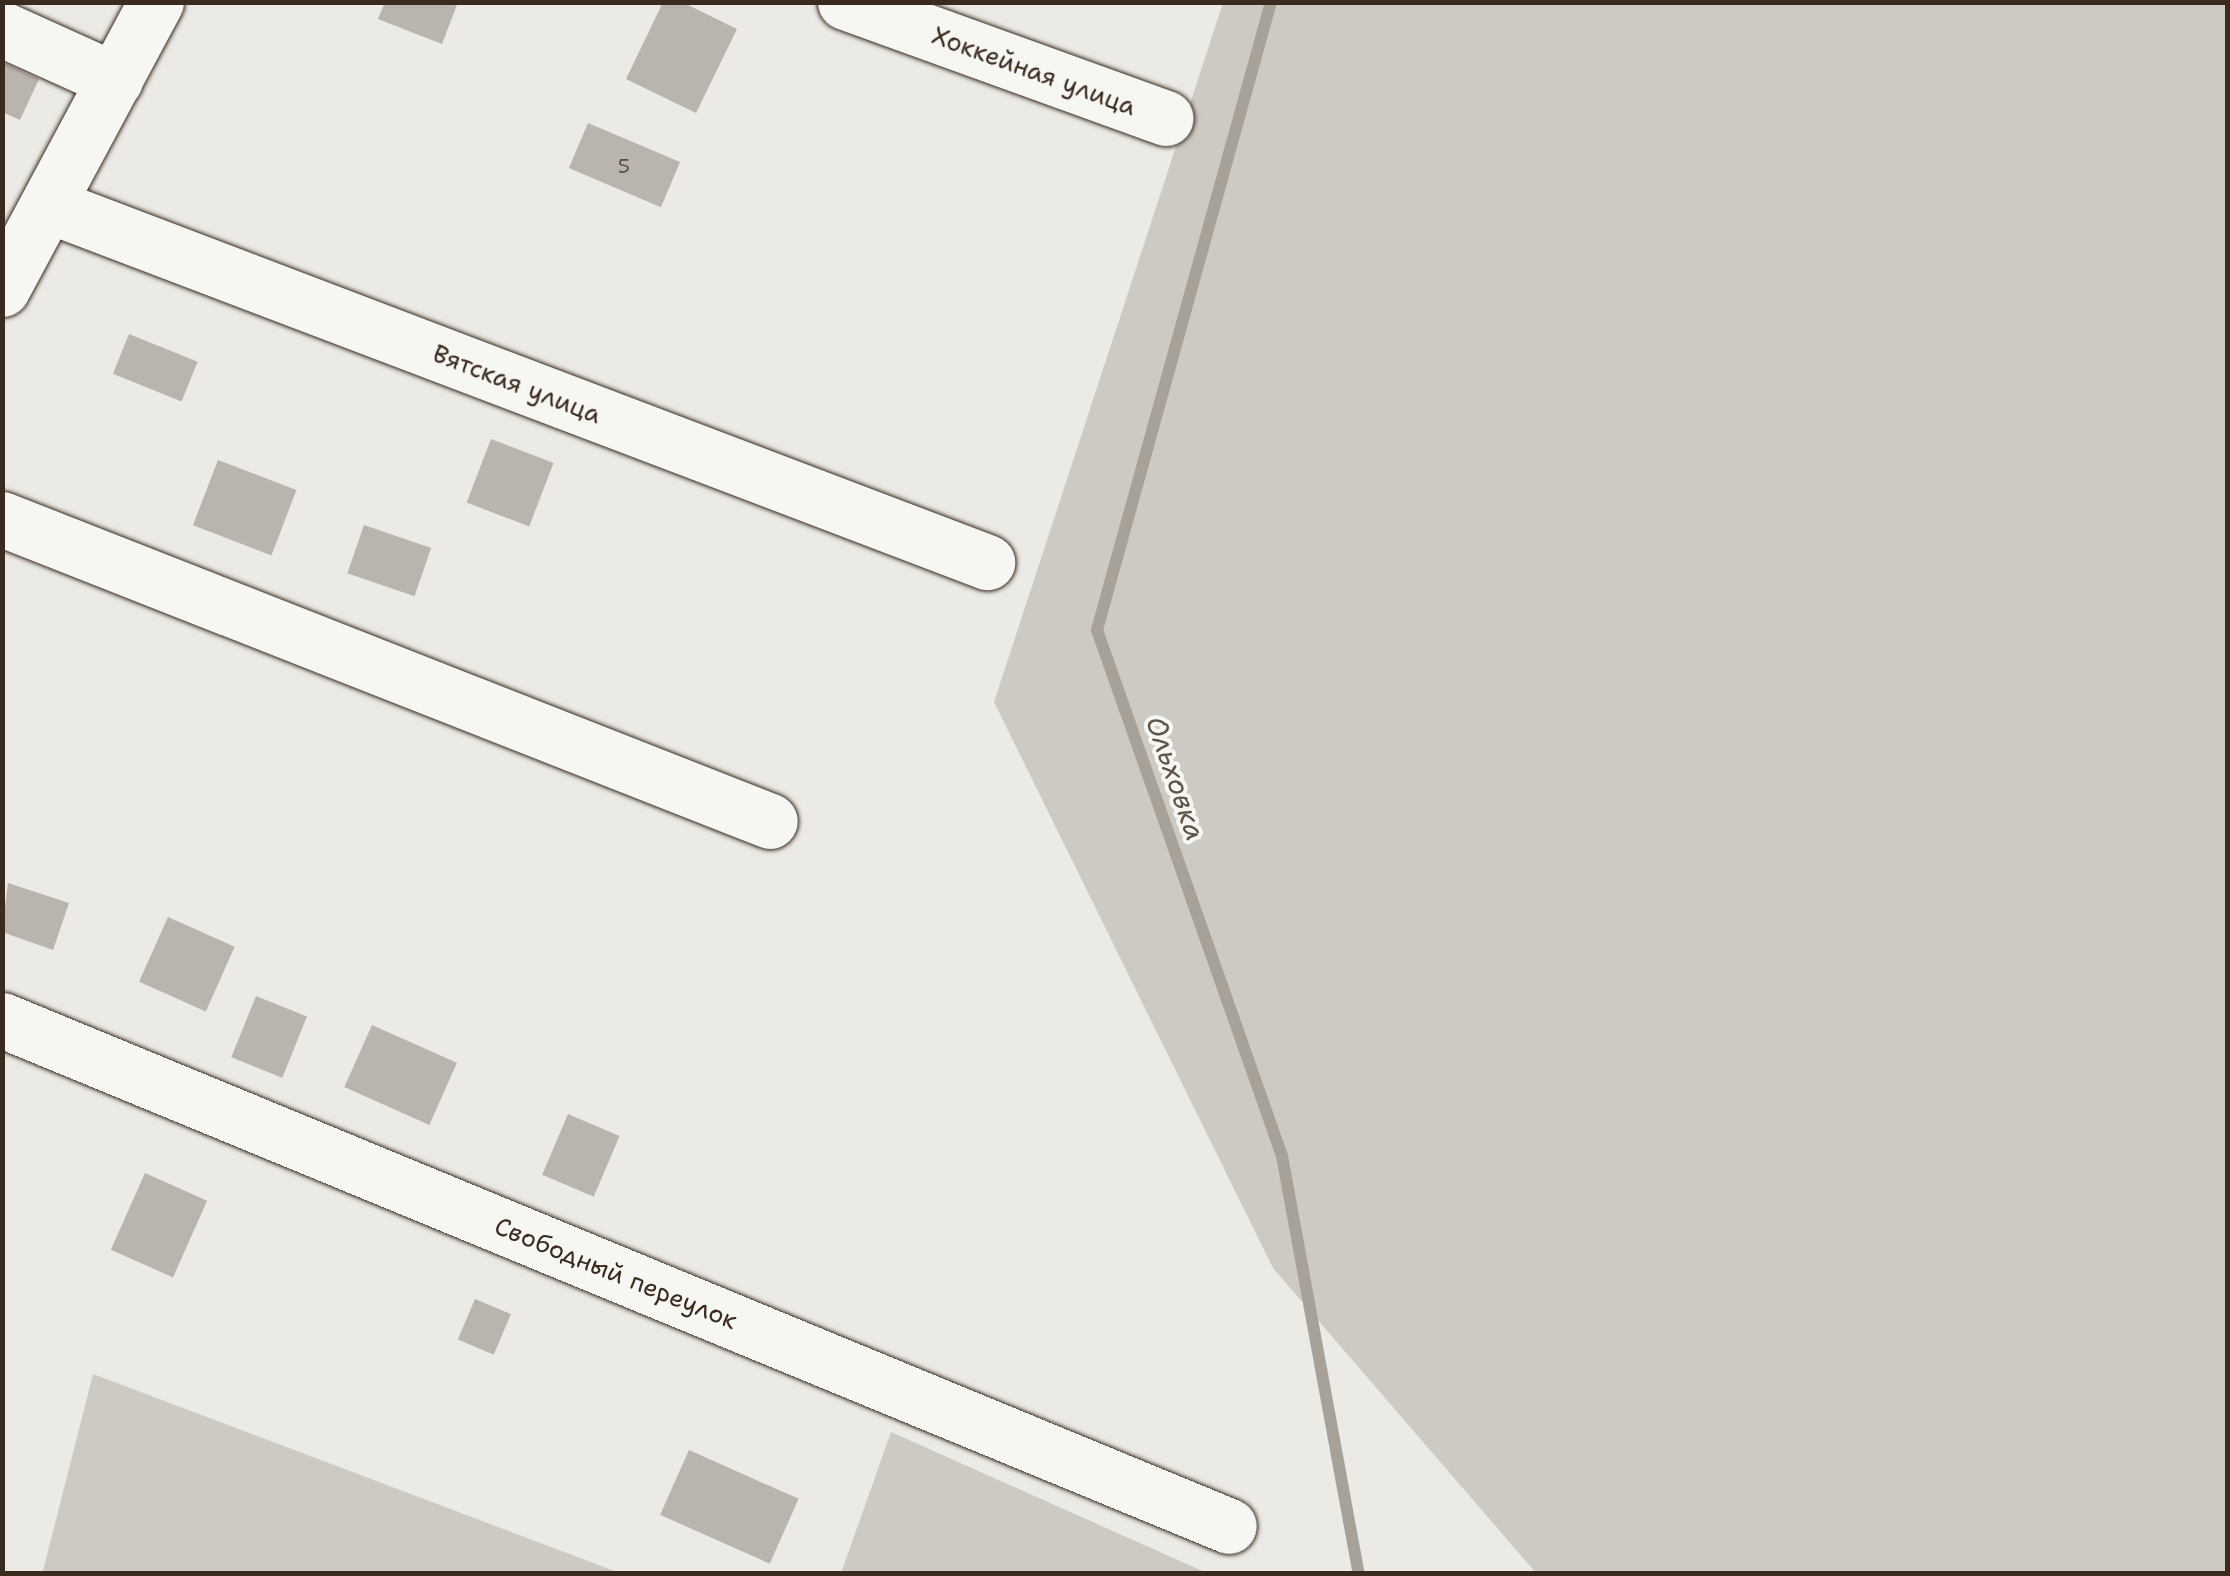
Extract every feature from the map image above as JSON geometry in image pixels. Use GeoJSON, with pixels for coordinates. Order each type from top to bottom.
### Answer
{"type":"FeatureCollection","features":[{"type":"Feature","properties":{"kind":"street"},"geometry":{"type":"LineString","coordinates":[[2,289],[156,2]]}},
{"type":"Feature","properties":{"kind":"street","name":"Хоккейная улица"},"geometry":{"type":"LineString","coordinates":[[846,2],[1166,118]]}},
{"type":"Feature","properties":{"kind":"street"},"geometry":{"type":"LineString","coordinates":[[2,29],[115,80]]}},
{"type":"Feature","properties":{"kind":"street","name":"Вятская улица"},"geometry":{"type":"LineString","coordinates":[[48,206],[988,562]]}},
{"type":"Feature","properties":{"kind":"street"},"geometry":{"type":"LineString","coordinates":[[2,519],[770,821]]}},
{"type":"Feature","properties":{"kind":"street","name":"Свободный переулок"},"geometry":{"type":"LineString","coordinates":[[2,1020],[1229,1526]]}},
{"type":"Feature","properties":{"kind":"shaded area"},"geometry":{"type":"Polygon","coordinates":[[[1223,3],[2227,3],[2227,1573],[1536,1573],[1273,1268],[994,702],[1223,3]]]}},
{"type":"Feature","properties":{"kind":"shaded area"},"geometry":{"type":"Polygon","coordinates":[[[93,1374],[620,1573],[48,1573],[43,1571],[93,1374]]]}},
{"type":"Feature","properties":{"kind":"shaded area"},"geometry":{"type":"Polygon","coordinates":[[[891,1432],[1207,1573],[841,1573],[891,1432]]]}},
{"type":"Feature","properties":{"kind":"building"},"geometry":{"type":"Polygon","coordinates":[[[385,2],[458,2],[442,44],[378,19],[385,2]]]}},
{"type":"Feature","properties":{"kind":"building"},"geometry":{"type":"Polygon","coordinates":[[[663,2],[682,2],[737,29],[696,113],[626,79],[663,2]]]}},
{"type":"Feature","properties":{"kind":"building"},"geometry":{"type":"Polygon","coordinates":[[[2,62],[39,79],[20,120],[2,112],[2,62]]]}},
{"type":"Feature","properties":{"kind":"building"},"geometry":{"type":"Polygon","coordinates":[[[588,123],[680,162],[661,207],[569,168],[588,123]]]}},
{"type":"Feature","properties":{"kind":"building"},"geometry":{"type":"Polygon","coordinates":[[[129,334],[198,362],[182,402],[113,374],[129,334]]]}},
{"type":"Feature","properties":{"kind":"building"},"geometry":{"type":"Polygon","coordinates":[[[491,439],[554,463],[529,526],[467,502],[491,439]]]}},
{"type":"Feature","properties":{"kind":"building"},"geometry":{"type":"Polygon","coordinates":[[[218,460],[296,490],[271,555],[193,525],[218,460]]]}},
{"type":"Feature","properties":{"kind":"building"},"geometry":{"type":"Polygon","coordinates":[[[364,525],[431,548],[415,596],[347,573],[364,525]]]}},
{"type":"Feature","properties":{"kind":"building"},"geometry":{"type":"Polygon","coordinates":[[[8,883],[69,903],[53,950],[2,932],[8,883]]]}},
{"type":"Feature","properties":{"kind":"building"},"geometry":{"type":"Polygon","coordinates":[[[168,917],[235,947],[206,1012],[139,982],[168,917]]]}},
{"type":"Feature","properties":{"kind":"building"},"geometry":{"type":"Polygon","coordinates":[[[256,996],[307,1017],[282,1078],[231,1057],[256,996]]]}},
{"type":"Feature","properties":{"kind":"building"},"geometry":{"type":"Polygon","coordinates":[[[372,1025],[457,1063],[429,1125],[344,1087],[372,1025]]]}},
{"type":"Feature","properties":{"kind":"building"},"geometry":{"type":"Polygon","coordinates":[[[568,1114],[620,1136],[594,1197],[542,1175],[568,1114]]]}},
{"type":"Feature","properties":{"kind":"building"},"geometry":{"type":"Polygon","coordinates":[[[145,1173],[207,1201],[173,1277],[111,1250],[145,1173]]]}},
{"type":"Feature","properties":{"kind":"building"},"geometry":{"type":"Polygon","coordinates":[[[475,1299],[511,1314],[494,1355],[458,1340],[475,1299]]]}},
{"type":"Feature","properties":{"kind":"building"},"geometry":{"type":"Polygon","coordinates":[[[689,1450],[799,1499],[770,1564],[660,1515],[689,1450]]]}},
{"type":"Feature","properties":{"kind":"waterway","name":"Ольховка"},"geometry":{"type":"LineString","coordinates":[[1271,2],[1097,630],[1282,1156],[1359,1574]]}}]}
